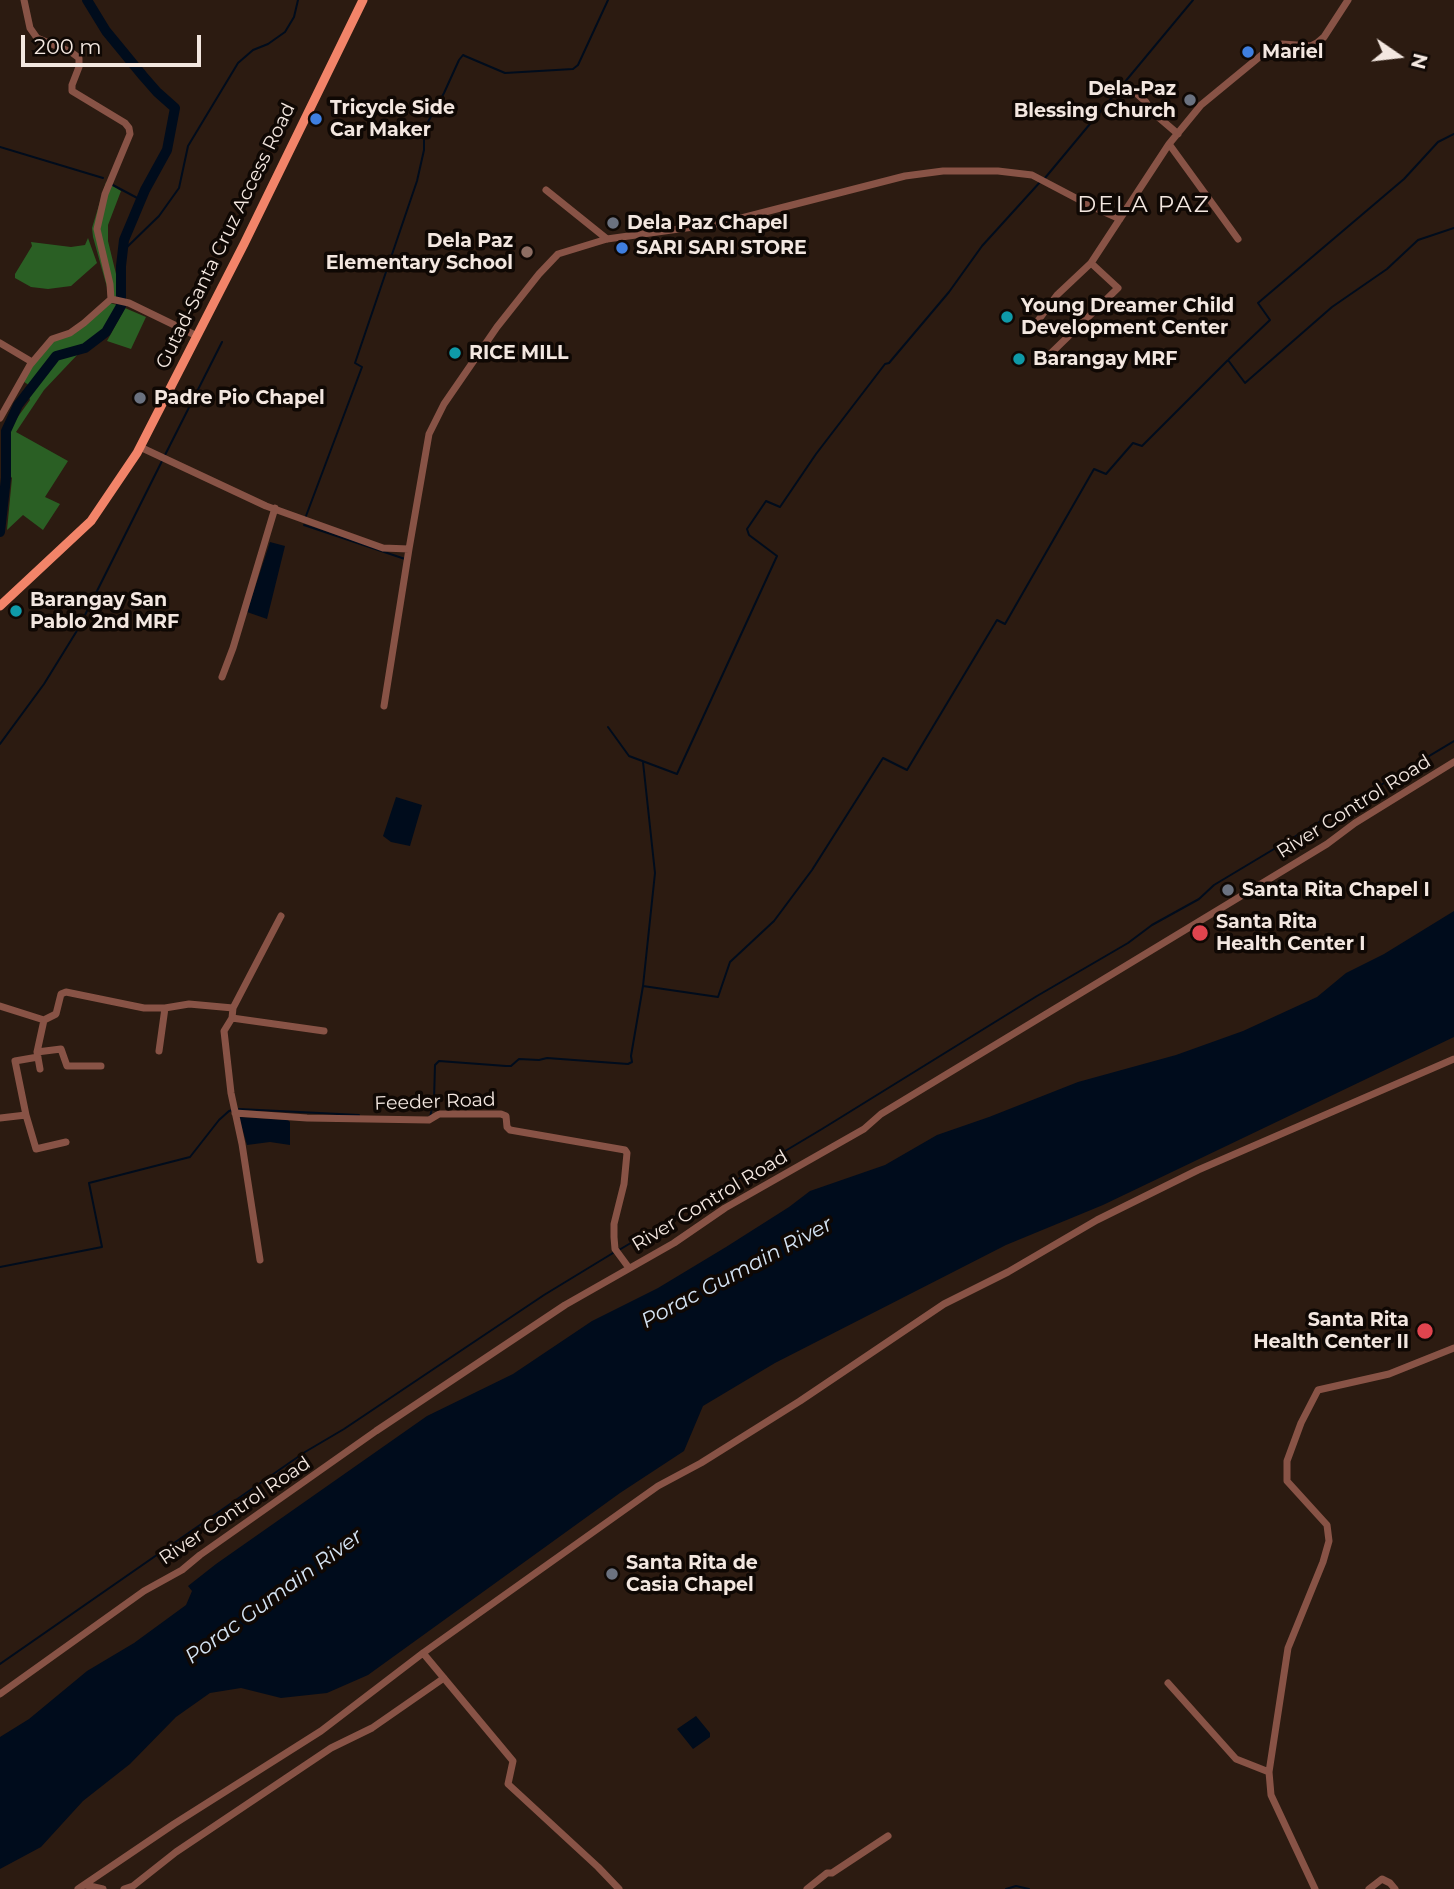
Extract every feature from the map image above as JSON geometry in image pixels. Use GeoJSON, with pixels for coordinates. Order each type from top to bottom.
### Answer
{"type":"FeatureCollection","features":[{"type":"Feature","properties":{"kind":"main road","name":"Gutad-Santa Cruz Access Road"},"geometry":{"type":"LineString","coordinates":[[0,606],[91,521],[140,447],[363,0]]}},
{"type":"Feature","properties":{"kind":"street"},"geometry":{"type":"LineString","coordinates":[[24,0],[30,28],[37,38],[79,58],[79,67],[71,87],[73,93],[125,123],[129,128],[130,134],[105,194],[97,229],[99,247],[114,300]]}},
{"type":"Feature","properties":{"kind":"street"},"geometry":{"type":"LineString","coordinates":[[1031,330],[1057,295],[1091,263],[1169,144],[1201,106],[1269,49],[1282,44],[1311,46],[1317,43],[1324,37],[1348,0]]}},
{"type":"Feature","properties":{"kind":"street"},"geometry":{"type":"LineString","coordinates":[[1128,86],[1178,134]]}},
{"type":"Feature","properties":{"kind":"street"},"geometry":{"type":"LineString","coordinates":[[1169,144],[1238,239]]}},
{"type":"Feature","properties":{"kind":"street"},"geometry":{"type":"LineString","coordinates":[[384,706],[429,434],[444,404],[497,327],[558,254],[607,239],[722,223],[905,176],[957,170],[1032,175],[1120,219]]}},
{"type":"Feature","properties":{"kind":"street"},"geometry":{"type":"LineString","coordinates":[[546,190],[607,239]]}},
{"type":"Feature","properties":{"kind":"street"},"geometry":{"type":"LineString","coordinates":[[1045,359],[1118,288],[1091,263]]}},
{"type":"Feature","properties":{"kind":"street"},"geometry":{"type":"LineString","coordinates":[[0,418],[32,362],[52,340],[85,323],[114,300],[129,303],[197,336]]}},
{"type":"Feature","properties":{"kind":"street"},"geometry":{"type":"LineString","coordinates":[[0,343],[32,362]]}},
{"type":"Feature","properties":{"kind":"street"},"geometry":{"type":"LineString","coordinates":[[140,447],[275,508],[383,548],[409,549]]}},
{"type":"Feature","properties":{"kind":"street"},"geometry":{"type":"LineString","coordinates":[[222,677],[275,508]]}},
{"type":"Feature","properties":{"kind":"street","name":"River Control Road"},"geometry":{"type":"LineString","coordinates":[[0,1693],[144,1591],[182,1570],[376,1431],[565,1306],[674,1243],[725,1208],[864,1129],[881,1114],[1327,844],[1355,823],[1454,762]]}},
{"type":"Feature","properties":{"kind":"street"},"geometry":{"type":"LineString","coordinates":[[260,1260],[224,1037],[233,1008],[281,916]]}},
{"type":"Feature","properties":{"kind":"street"},"geometry":{"type":"LineString","coordinates":[[0,1006],[44,1020],[56,1014],[61,994],[66,992],[144,1008],[189,1004],[233,1008]]}},
{"type":"Feature","properties":{"kind":"street"},"geometry":{"type":"LineString","coordinates":[[159,1051],[165,1008]]}},
{"type":"Feature","properties":{"kind":"street"},"geometry":{"type":"LineString","coordinates":[[232,1018],[324,1031]]}},
{"type":"Feature","properties":{"kind":"street"},"geometry":{"type":"LineString","coordinates":[[40,1069],[37,1055],[44,1020]]}},
{"type":"Feature","properties":{"kind":"street"},"geometry":{"type":"LineString","coordinates":[[66,1142],[36,1149],[15,1061],[61,1049],[67,1066],[101,1066]]}},
{"type":"Feature","properties":{"kind":"street"},"geometry":{"type":"LineString","coordinates":[[81,1887],[174,1824],[321,1731],[423,1653],[658,1486],[789,1408],[954,1298],[1007,1272],[1097,1220],[1198,1170],[1454,1059]]}},
{"type":"Feature","properties":{"kind":"street","name":"Feeder Road"},"geometry":{"type":"LineString","coordinates":[[234,1110],[416,1120],[429,1120],[439,1114],[500,1114],[506,1116],[510,1130],[625,1150],[624,1184],[614,1224],[614,1237],[615,1249],[629,1268]]}},
{"type":"Feature","properties":{"kind":"street"},"geometry":{"type":"LineString","coordinates":[[0,1118],[26,1115]]}},
{"type":"Feature","properties":{"kind":"street"},"geometry":{"type":"LineString","coordinates":[[1315,1889],[1270,1795],[1269,1772],[1288,1648],[1329,1541],[1327,1525],[1287,1480],[1287,1461],[1301,1423],[1318,1390],[1389,1374],[1454,1348]]}},
{"type":"Feature","properties":{"kind":"street"},"geometry":{"type":"LineString","coordinates":[[423,1653],[513,1761],[508,1784],[619,1889]]}},
{"type":"Feature","properties":{"kind":"street"},"geometry":{"type":"LineString","coordinates":[[124,1889],[133,1886],[176,1852],[331,1748],[372,1728],[444,1678]]}},
{"type":"Feature","properties":{"kind":"street"},"geometry":{"type":"LineString","coordinates":[[1168,1683],[1236,1759],[1269,1772]]}},
{"type":"Feature","properties":{"kind":"street"},"geometry":{"type":"LineString","coordinates":[[807,1889],[827,1873],[832,1873],[888,1836]]}},
{"type":"Feature","properties":{"kind":"street"},"geometry":{"type":"LineString","coordinates":[[1369,1889],[1382,1879],[1395,1889]]}},
{"type":"Feature","properties":{"kind":"street"},"geometry":{"type":"LineString","coordinates":[[81,1887],[103,1889]]}},
{"type":"Feature","properties":{"kind":"green space"},"geometry":{"type":"Polygon","coordinates":[[[106,182],[121,191],[108,225],[108,241],[119,299],[110,298],[92,228],[106,182]]]}},
{"type":"Feature","properties":{"kind":"green space"},"geometry":{"type":"Polygon","coordinates":[[[88,238],[97,263],[71,286],[48,289],[31,287],[15,278],[32,246],[31,242],[71,247],[85,245],[88,238]]]}},
{"type":"Feature","properties":{"kind":"green space"},"geometry":{"type":"Polygon","coordinates":[[[107,302],[117,305],[103,330],[84,344],[54,355],[30,386],[20,379],[52,340],[70,334],[107,302]]]}},
{"type":"Feature","properties":{"kind":"green space"},"geometry":{"type":"Polygon","coordinates":[[[125,308],[146,317],[131,349],[107,341],[125,308]]]}},
{"type":"Feature","properties":{"kind":"green space"},"geometry":{"type":"Polygon","coordinates":[[[79,353],[44,390],[16,432],[68,461],[45,497],[60,504],[43,530],[23,515],[7,530],[12,478],[8,473],[9,429],[58,359],[79,353]]]}},
{"type":"Feature","properties":{"kind":"water"},"geometry":{"type":"Polygon","coordinates":[[[270,542],[285,546],[267,619],[247,612],[270,542]]]}},
{"type":"Feature","properties":{"kind":"water"},"geometry":{"type":"Polygon","coordinates":[[[396,797],[422,805],[410,846],[391,842],[383,836],[396,797]]]}},
{"type":"Feature","properties":{"kind":"water","name":"Porac Gumain River"},"geometry":{"type":"Polygon","coordinates":[[[1454,911],[1454,1037],[1103,1205],[1006,1245],[775,1363],[703,1406],[684,1451],[620,1493],[368,1675],[327,1693],[281,1698],[241,1688],[210,1693],[176,1717],[130,1764],[83,1801],[41,1847],[0,1869],[0,1737],[29,1719],[87,1671],[134,1643],[186,1605],[192,1591],[188,1586],[216,1564],[427,1416],[513,1374],[592,1321],[658,1288],[789,1207],[810,1191],[885,1165],[937,1135],[1078,1082],[1176,1055],[1243,1031],[1317,997],[1346,973],[1384,954],[1454,911]]]}},
{"type":"Feature","properties":{"kind":"water"},"geometry":{"type":"Polygon","coordinates":[[[239,1117],[288,1120],[290,1145],[270,1142],[247,1145],[239,1117]]]}},
{"type":"Feature","properties":{"kind":"water"},"geometry":{"type":"Polygon","coordinates":[[[696,1716],[710,1733],[710,1737],[693,1749],[677,1729],[696,1716]]]}},
{"type":"Feature","properties":{"kind":"waterway"},"geometry":{"type":"LineString","coordinates":[[0,532],[6,478],[6,431],[18,405],[56,356],[85,348],[106,332],[121,306],[124,240],[145,190],[167,150],[175,108],[157,92],[106,31],[87,0]]}},
{"type":"Feature","properties":{"kind":"waterway"},"geometry":{"type":"LineString","coordinates":[[122,256],[126,248],[159,216],[179,188],[188,146],[238,63],[253,50],[268,44],[285,32],[294,17],[298,0]]}},
{"type":"Feature","properties":{"kind":"waterway"},"geometry":{"type":"LineString","coordinates":[[306,516],[362,367],[355,363],[417,181],[424,150],[424,129],[459,60],[463,55],[505,73],[573,69],[578,65],[608,0]]}},
{"type":"Feature","properties":{"kind":"waterway"},"geometry":{"type":"LineString","coordinates":[[1045,178],[1193,0]]}},
{"type":"Feature","properties":{"kind":"waterway"},"geometry":{"type":"LineString","coordinates":[[1229,359],[1270,320],[1258,303],[1404,179],[1438,142],[1454,134]]}},
{"type":"Feature","properties":{"kind":"waterway"},"geometry":{"type":"LineString","coordinates":[[0,147],[103,178]]}},
{"type":"Feature","properties":{"kind":"waterway"},"geometry":{"type":"LineString","coordinates":[[608,727],[629,756],[677,774],[777,556],[749,535],[747,529],[766,501],[780,507],[816,454],[885,364],[889,363],[949,292],[982,246],[1041,181]]}},
{"type":"Feature","properties":{"kind":"waterway"},"geometry":{"type":"LineString","coordinates":[[111,184],[141,200]]}},
{"type":"Feature","properties":{"kind":"waterway"},"geometry":{"type":"LineString","coordinates":[[643,986],[718,997],[730,962],[774,921],[812,870],[883,758],[907,770],[997,620],[1005,624],[1094,469],[1106,474],[1133,443],[1142,446],[1228,360],[1245,383],[1332,307],[1387,269],[1418,240],[1454,228]]}},
{"type":"Feature","properties":{"kind":"waterway"},"geometry":{"type":"LineString","coordinates":[[165,455],[222,342]]}},
{"type":"Feature","properties":{"kind":"waterway"},"geometry":{"type":"LineString","coordinates":[[0,744],[44,684],[78,629],[162,461]]}},
{"type":"Feature","properties":{"kind":"waterway"},"geometry":{"type":"LineString","coordinates":[[304,525],[405,559]]}},
{"type":"Feature","properties":{"kind":"waterway"},"geometry":{"type":"LineString","coordinates":[[619,1250],[1128,943],[1152,925],[1199,899],[1214,885],[1454,741]]}},
{"type":"Feature","properties":{"kind":"waterway"},"geometry":{"type":"LineString","coordinates":[[430,1117],[434,1100],[435,1065],[439,1061],[506,1066],[511,1066],[519,1059],[547,1058],[628,1064],[632,1062],[655,873],[643,762]]}},
{"type":"Feature","properties":{"kind":"waterway"},"geometry":{"type":"LineString","coordinates":[[239,1109],[359,1115]]}},
{"type":"Feature","properties":{"kind":"waterway"},"geometry":{"type":"LineString","coordinates":[[0,1267],[102,1247],[89,1183],[190,1157],[219,1120],[233,1110]]}},
{"type":"Feature","properties":{"kind":"waterway"},"geometry":{"type":"LineString","coordinates":[[0,1664],[305,1452],[344,1429],[544,1295],[613,1253]]}},
{"type":"Feature","properties":{"kind":"waterway"},"geometry":{"type":"LineString","coordinates":[[1006,1889],[1016,1886],[1029,1889]]}},
{"type":"Feature","properties":{"kind":"place","name":"Mariel"},"geometry":{"type":"Point","coordinates":[1248,52]}},
{"type":"Feature","properties":{"kind":"place","name":"Dela-Paz Blessing Church"},"geometry":{"type":"Point","coordinates":[1190,100]}},
{"type":"Feature","properties":{"kind":"place","name":"Tricycle Side Car Maker"},"geometry":{"type":"Point","coordinates":[316,119]}},
{"type":"Feature","properties":{"kind":"place","name":"Dela Paz Chapel"},"geometry":{"type":"Point","coordinates":[613,223]}},
{"type":"Feature","properties":{"kind":"place","name":"SARI SARI STORE"},"geometry":{"type":"Point","coordinates":[622,248]}},
{"type":"Feature","properties":{"kind":"place","name":"Dela Paz Elementary School"},"geometry":{"type":"Point","coordinates":[527,252]}},
{"type":"Feature","properties":{"kind":"place","name":"Young Dreamer Child Development Center"},"geometry":{"type":"Point","coordinates":[1007,317]}},
{"type":"Feature","properties":{"kind":"place","name":"RICE MILL"},"geometry":{"type":"Point","coordinates":[455,353]}},
{"type":"Feature","properties":{"kind":"place","name":"Barangay MRF"},"geometry":{"type":"Point","coordinates":[1019,359]}},
{"type":"Feature","properties":{"kind":"place","name":"Padre Pio Chapel"},"geometry":{"type":"Point","coordinates":[140,398]}},
{"type":"Feature","properties":{"kind":"place","name":"Barangay San Pablo 2nd MRF"},"geometry":{"type":"Point","coordinates":[16,611]}},
{"type":"Feature","properties":{"kind":"place","name":"Santa Rita Chapel I"},"geometry":{"type":"Point","coordinates":[1228,890]}},
{"type":"Feature","properties":{"kind":"place","name":"Santa Rita Health Center I"},"geometry":{"type":"Point","coordinates":[1200,933]}},
{"type":"Feature","properties":{"kind":"place","name":"Santa Rita Health Center II"},"geometry":{"type":"Point","coordinates":[1425,1331]}},
{"type":"Feature","properties":{"kind":"place","name":"Santa Rita de Casia Chapel"},"geometry":{"type":"Point","coordinates":[612,1574]}},
{"type":"Feature","properties":{"kind":"district","name":"DELA PAZ"},"geometry":{"type":"Point","coordinates":[1144,205]}}]}
